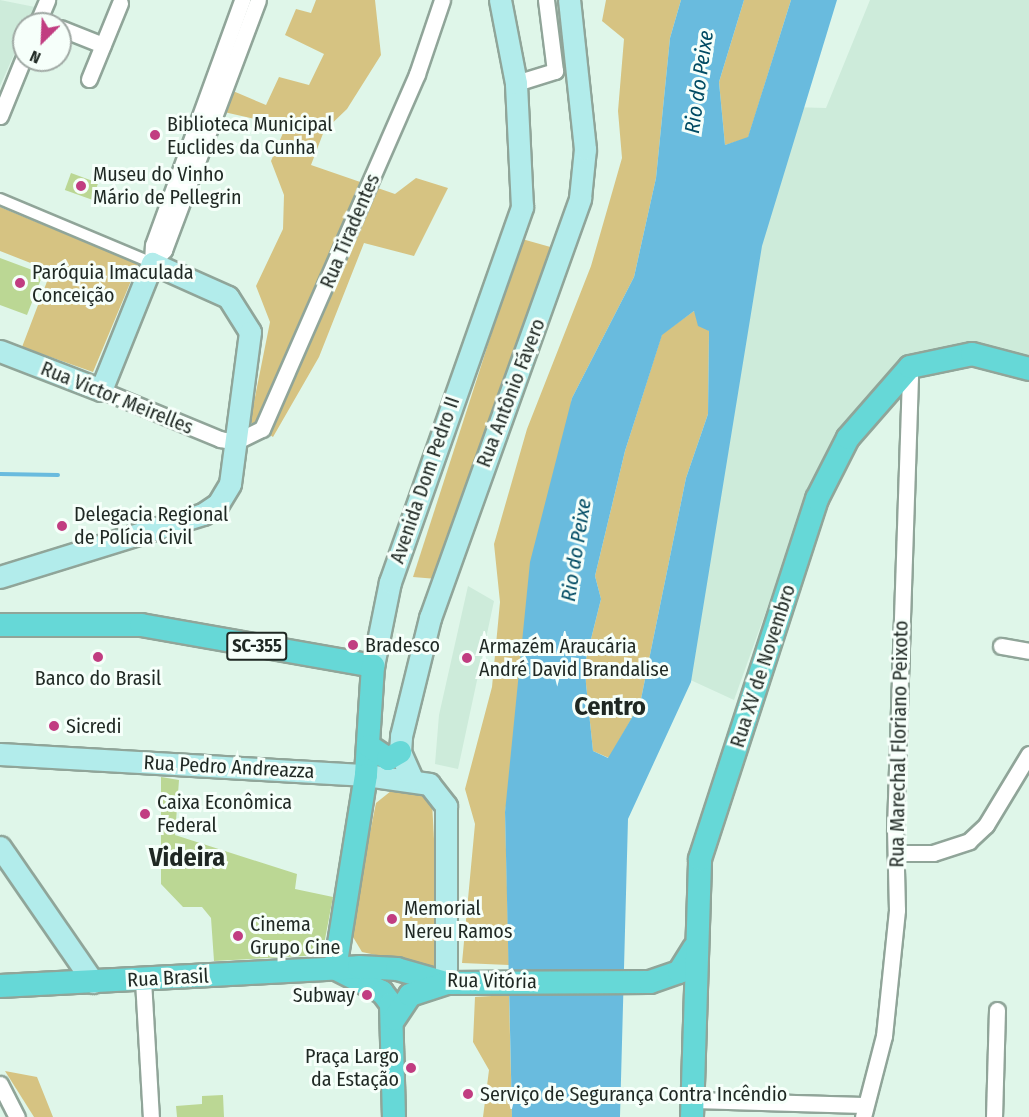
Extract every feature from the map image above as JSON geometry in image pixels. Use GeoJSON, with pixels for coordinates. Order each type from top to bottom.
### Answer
{"type":"FeatureCollection","features":[{"type":"Feature","properties":{"kind":"main road"},"geometry":{"type":"LineString","coordinates":[[486,0],[516,83]]}},
{"type":"Feature","properties":{"kind":"main road","name":"Avenida Dom Pedro II"},"geometry":{"type":"LineString","coordinates":[[335,969],[366,775],[373,666],[390,582],[522,207],[516,83],[500,0]]}},
{"type":"Feature","properties":{"kind":"main road","name":"Rua Antônio Fávero"},"geometry":{"type":"LineString","coordinates":[[400,752],[443,574],[580,198],[585,149],[569,0]]}},
{"type":"Feature","properties":{"kind":"main road"},"geometry":{"type":"LineString","coordinates":[[0,577],[203,514],[218,504],[230,484],[250,332],[240,309],[208,286],[152,263],[101,390]]}},
{"type":"Feature","properties":{"kind":"main road","name":"Rua Victor Meirelles"},"geometry":{"type":"LineString","coordinates":[[0,351],[101,390]]}},
{"type":"Feature","properties":{"kind":"main road"},"geometry":{"type":"LineString","coordinates":[[909,367],[972,354],[1029,369]]}},
{"type":"Feature","properties":{"kind":"main road","name":"Rua XV de Novembro"},"geometry":{"type":"LineString","coordinates":[[692,1108],[694,946],[700,859],[817,499],[848,438],[909,367]]}},
{"type":"Feature","properties":{"kind":"main road","name":"SC-355"},"geometry":{"type":"LineString","coordinates":[[0,625],[141,625],[373,666]]}},
{"type":"Feature","properties":{"kind":"main road"},"geometry":{"type":"LineString","coordinates":[[369,746],[388,759],[400,752],[412,779]]}},
{"type":"Feature","properties":{"kind":"main road","name":"Rua Pedro Andreazza"},"geometry":{"type":"LineString","coordinates":[[0,754],[366,775],[412,779],[429,784],[446,806],[446,983]]}},
{"type":"Feature","properties":{"kind":"main road"},"geometry":{"type":"LineString","coordinates":[[0,847],[93,982]]}},
{"type":"Feature","properties":{"kind":"main road","name":"Rua Vitória"},"geometry":{"type":"LineString","coordinates":[[644,982],[679,972],[694,946]]}},
{"type":"Feature","properties":{"kind":"main road"},"geometry":{"type":"LineString","coordinates":[[335,969],[382,992],[394,1019],[394,1117]]}},
{"type":"Feature","properties":{"kind":"main road","name":"Rua Vitória"},"geometry":{"type":"LineString","coordinates":[[335,969],[397,969],[446,983],[644,982],[676,989],[693,1014]]}},
{"type":"Feature","properties":{"kind":"main road","name":"Rua Brasil"},"geometry":{"type":"LineString","coordinates":[[0,986],[335,969]]}},
{"type":"Feature","properties":{"kind":"main road"},"geometry":{"type":"LineString","coordinates":[[394,1019],[410,995],[446,983]]}},
{"type":"Feature","properties":{"kind":"street"},"geometry":{"type":"LineString","coordinates":[[152,263],[153,245],[242,0]]}},
{"type":"Feature","properties":{"kind":"street"},"geometry":{"type":"LineString","coordinates":[[152,263],[164,250],[258,0]]}},
{"type":"Feature","properties":{"kind":"street","name":"Rua Tiradentes"},"geometry":{"type":"LineString","coordinates":[[235,442],[252,438],[271,416],[417,74],[442,0]]}},
{"type":"Feature","properties":{"kind":"street"},"geometry":{"type":"LineString","coordinates":[[516,83],[555,71],[546,0]]}},
{"type":"Feature","properties":{"kind":"street"},"geometry":{"type":"LineString","coordinates":[[89,79],[120,3]]}},
{"type":"Feature","properties":{"kind":"street"},"geometry":{"type":"LineString","coordinates":[[72,32],[103,45]]}},
{"type":"Feature","properties":{"kind":"street"},"geometry":{"type":"LineString","coordinates":[[0,116],[18,72]]}},
{"type":"Feature","properties":{"kind":"street"},"geometry":{"type":"LineString","coordinates":[[0,199],[152,263]]}},
{"type":"Feature","properties":{"kind":"street","name":"Rua Marechal Floriano Peixoto"},"geometry":{"type":"LineString","coordinates":[[863,1111],[884,1036],[897,910],[896,853],[909,367]]}},
{"type":"Feature","properties":{"kind":"street","name":"Rua Victor Meirelles"},"geometry":{"type":"LineString","coordinates":[[101,390],[235,442]]}},
{"type":"Feature","properties":{"kind":"street"},"geometry":{"type":"LineString","coordinates":[[1001,646],[1029,651]]}},
{"type":"Feature","properties":{"kind":"street"},"geometry":{"type":"LineString","coordinates":[[896,853],[933,853],[969,841],[986,825],[1029,754]]}},
{"type":"Feature","properties":{"kind":"street"},"geometry":{"type":"LineString","coordinates":[[143,980],[151,1117]]}},
{"type":"Feature","properties":{"kind":"street"},"geometry":{"type":"LineString","coordinates":[[994,1117],[996,1010]]}},
{"type":"Feature","properties":{"kind":"street"},"geometry":{"type":"LineString","coordinates":[[0,1084],[17,1117]]}},
{"type":"Feature","properties":{"kind":"street"},"geometry":{"type":"LineString","coordinates":[[692,1108],[863,1111]]}},
{"type":"Feature","properties":{"kind":"shaded area"},"geometry":{"type":"Polygon","coordinates":[[[0,0],[35,7],[33,12],[12,12],[12,59],[0,86],[0,0]]]}},
{"type":"Feature","properties":{"kind":"shaded area"},"geometry":{"type":"Polygon","coordinates":[[[316,0],[375,0],[381,55],[347,109],[324,131],[311,165],[395,194],[416,178],[448,188],[414,256],[364,243],[319,357],[273,437],[250,422],[270,322],[256,286],[283,229],[284,195],[271,161],[286,126],[224,112],[233,91],[266,105],[279,77],[309,85],[324,54],[285,35],[296,9],[311,13],[316,0]]]}},
{"type":"Feature","properties":{"kind":"shaded area"},"geometry":{"type":"Polygon","coordinates":[[[606,0],[681,0],[670,38],[656,178],[634,277],[572,398],[505,812],[509,965],[462,963],[475,824],[465,789],[492,687],[500,602],[494,544],[527,429],[591,266],[622,158],[618,111],[624,39],[602,21],[606,0]]]}},
{"type":"Feature","properties":{"kind":"shaded area"},"geometry":{"type":"Polygon","coordinates":[[[744,0],[791,0],[748,138],[725,145],[719,82],[744,0]]]}},
{"type":"Feature","properties":{"kind":"shaded area"},"geometry":{"type":"Polygon","coordinates":[[[870,0],[1029,0],[1029,357],[967,347],[924,352],[885,378],[816,472],[734,700],[684,677],[691,599],[789,107],[826,108],[870,0]]]}},
{"type":"Feature","properties":{"kind":"shaded area"},"geometry":{"type":"Polygon","coordinates":[[[0,207],[138,264],[93,372],[22,347],[51,271],[0,251],[0,207]]]}},
{"type":"Feature","properties":{"kind":"shaded area"},"geometry":{"type":"Polygon","coordinates":[[[522,239],[554,248],[437,579],[413,577],[522,239]]]}},
{"type":"Feature","properties":{"kind":"shaded area"},"geometry":{"type":"Polygon","coordinates":[[[694,311],[709,331],[708,414],[686,478],[640,704],[609,758],[593,751],[586,684],[585,663],[601,599],[595,576],[625,451],[662,334],[694,311]]]}},
{"type":"Feature","properties":{"kind":"shaded area","name":"Armazém Araucária André David Brandalise"},"geometry":{"type":"Polygon","coordinates":[[[468,586],[494,601],[458,769],[435,764],[439,715],[468,586]]]}},
{"type":"Feature","properties":{"kind":"shaded area"},"geometry":{"type":"Polygon","coordinates":[[[396,787],[426,789],[432,802],[441,969],[362,952],[350,932],[376,803],[396,787]]]}},
{"type":"Feature","properties":{"kind":"shaded area"},"geometry":{"type":"Polygon","coordinates":[[[509,995],[512,1117],[483,1117],[489,1070],[473,1042],[475,997],[509,995]]]}},
{"type":"Feature","properties":{"kind":"shaded area"},"geometry":{"type":"Polygon","coordinates":[[[5,1071],[37,1077],[53,1117],[34,1117],[5,1071]]]}},
{"type":"Feature","properties":{"kind":"water","name":"Rio do Peixe"},"geometry":{"type":"Polygon","coordinates":[[[681,0],[744,0],[719,82],[725,145],[748,137],[791,0],[837,0],[762,246],[691,682],[628,819],[620,1117],[512,1117],[505,812],[530,562],[572,398],[634,277],[656,178],[670,38],[681,0]],[[694,311],[662,335],[625,451],[595,576],[601,599],[585,663],[586,684],[593,751],[608,758],[640,704],[686,478],[708,414],[709,331],[698,326],[694,311]]]}},
{"type":"Feature","properties":{"kind":"building","name":"Museu do Vinho Mário de Pellegrin"},"geometry":{"type":"Polygon","coordinates":[[[71,173],[98,183],[92,200],[65,190],[71,173]]]}},
{"type":"Feature","properties":{"kind":"building","name":"Paróquia Imaculada Conceição"},"geometry":{"type":"Polygon","coordinates":[[[0,258],[43,274],[27,315],[0,305],[0,258]]]}},
{"type":"Feature","properties":{"kind":"building"},"geometry":{"type":"Polygon","coordinates":[[[161,777],[179,780],[175,835],[297,874],[295,889],[333,897],[322,955],[214,961],[211,918],[202,907],[183,907],[161,884],[161,777]]]}},
{"type":"Feature","properties":{"kind":"building"},"geometry":{"type":"Polygon","coordinates":[[[223,1095],[224,1117],[177,1117],[176,1106],[202,1104],[202,1096],[223,1095]]]}},
{"type":"Feature","properties":{"kind":"waterway"},"geometry":{"type":"LineString","coordinates":[[0,474],[58,475]]}},
{"type":"Feature","properties":{"kind":"place","name":"Biblioteca Municipal Euclides da Cunha"},"geometry":{"type":"Point","coordinates":[155,135]}},
{"type":"Feature","properties":{"kind":"place","name":"Museu do Vinho Mário de Pellegrin"},"geometry":{"type":"Point","coordinates":[81,186]}},
{"type":"Feature","properties":{"kind":"place","name":"Paróquia Imaculada Conceição"},"geometry":{"type":"Point","coordinates":[20,283]}},
{"type":"Feature","properties":{"kind":"place","name":"Delegacia Regional de Polícia Civil"},"geometry":{"type":"Point","coordinates":[62,526]}},
{"type":"Feature","properties":{"kind":"place","name":"Bradesco"},"geometry":{"type":"Point","coordinates":[353,645]}},
{"type":"Feature","properties":{"kind":"place","name":"Banco do Brasil"},"geometry":{"type":"Point","coordinates":[98,657]}},
{"type":"Feature","properties":{"kind":"place","name":"Armazém Araucária André David Brandalise"},"geometry":{"type":"Point","coordinates":[467,658]}},
{"type":"Feature","properties":{"kind":"place","name":"Sicredi"},"geometry":{"type":"Point","coordinates":[54,726]}},
{"type":"Feature","properties":{"kind":"place","name":"Caixa Econômica Federal"},"geometry":{"type":"Point","coordinates":[145,814]}},
{"type":"Feature","properties":{"kind":"place","name":"Memorial Nereu Ramos"},"geometry":{"type":"Point","coordinates":[392,919]}},
{"type":"Feature","properties":{"kind":"place","name":"Cinema Grupo Cine"},"geometry":{"type":"Point","coordinates":[238,936]}},
{"type":"Feature","properties":{"kind":"place","name":"Subway"},"geometry":{"type":"Point","coordinates":[367,995]}},
{"type":"Feature","properties":{"kind":"place","name":"Praça Largo da Estação"},"geometry":{"type":"Point","coordinates":[411,1068]}},
{"type":"Feature","properties":{"kind":"place","name":"Serviço de Segurança Contra Incêndio"},"geometry":{"type":"Point","coordinates":[468,1094]}},
{"type":"Feature","properties":{"kind":"district","name":"Centro"},"geometry":{"type":"Point","coordinates":[610,707]}},
{"type":"Feature","properties":{"kind":"district","name":"Videira"},"geometry":{"type":"Point","coordinates":[187,858]}}]}
